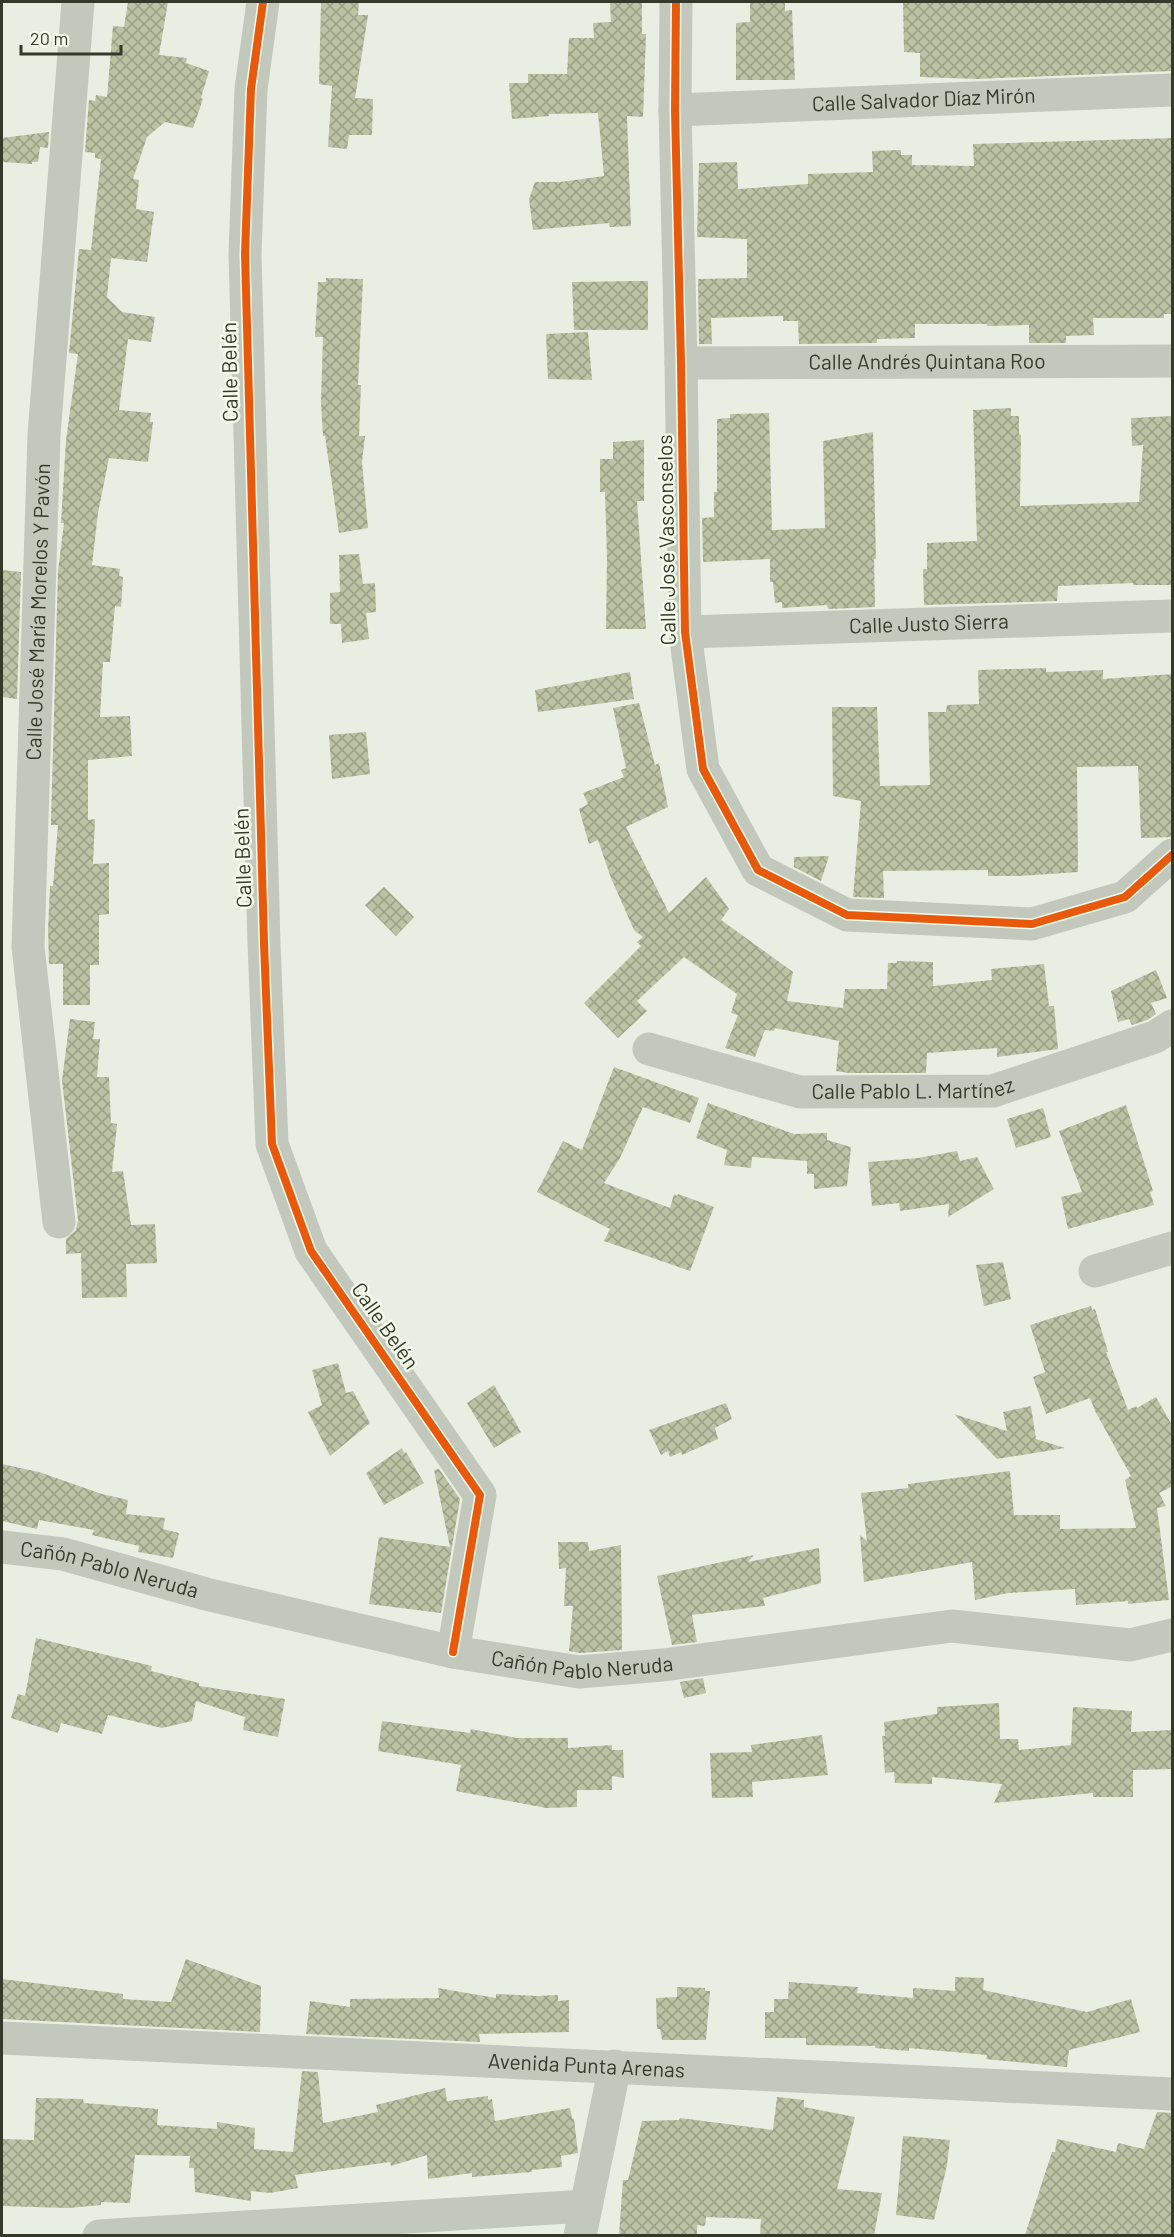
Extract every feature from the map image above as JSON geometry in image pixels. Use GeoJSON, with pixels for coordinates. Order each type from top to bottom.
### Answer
{"type":"FeatureCollection","features":[{"type":"Feature","properties":{"kind":"street","name":"Calle José María Morelos Y Pavón"},"geometry":{"type":"LineString","coordinates":[[59,1222],[15,947],[44,435],[78,2]]}},
{"type":"Feature","properties":{"kind":"street","name":"Calle Belén"},"geometry":{"type":"LineString","coordinates":[[263,2],[251,89],[245,254],[272,1144],[311,1251],[480,1496],[453,1652]]}},
{"type":"Feature","properties":{"kind":"street","name":"Calle José Vasconselos"},"geometry":{"type":"LineString","coordinates":[[676,2],[675,110],[685,632],[703,769],[758,870],[847,915],[1032,924],[1125,897],[1173,855]]}},
{"type":"Feature","properties":{"kind":"street","name":"Calle Salvador Díaz Mirón"},"geometry":{"type":"LineString","coordinates":[[675,110],[1173,90]]}},
{"type":"Feature","properties":{"kind":"street","name":"Calle Andrés Quintana Roo"},"geometry":{"type":"LineString","coordinates":[[681,363],[1173,361]]}},
{"type":"Feature","properties":{"kind":"street","name":"Calle Justo Sierra"},"geometry":{"type":"LineString","coordinates":[[685,632],[1173,616]]}},
{"type":"Feature","properties":{"kind":"street","name":"Calle Pablo L. Martínez"},"geometry":{"type":"LineString","coordinates":[[649,1049],[800,1092],[993,1091],[1155,1037],[1173,1026]]}},
{"type":"Feature","properties":{"kind":"street"},"geometry":{"type":"LineString","coordinates":[[1095,1271],[1173,1248]]}},
{"type":"Feature","properties":{"kind":"street","name":"Cañón Pablo Neruda"},"geometry":{"type":"LineString","coordinates":[[2,1547],[63,1554],[206,1594],[453,1652],[579,1672],[663,1665],[952,1626],[1131,1645],[1173,1635]]}},
{"type":"Feature","properties":{"kind":"street","name":"Avenida Punta Arenas"},"geometry":{"type":"LineString","coordinates":[[2,2038],[1173,2094]]}},
{"type":"Feature","properties":{"kind":"street"},"geometry":{"type":"LineString","coordinates":[[99,2235],[583,2221],[615,2066]]}},
{"type":"Feature","properties":{"kind":"building"},"geometry":{"type":"Polygon","coordinates":[[[128,2],[168,2],[159,55],[187,58],[186,63],[209,71],[193,128],[165,122],[147,137],[133,179],[139,180],[136,209],[154,212],[147,262],[111,258],[107,297],[122,312],[155,317],[151,342],[128,339],[119,410],[151,413],[150,422],[153,422],[148,462],[109,458],[98,513],[92,565],[120,569],[119,576],[123,577],[121,607],[115,606],[110,662],[103,662],[100,717],[130,716],[132,756],[88,760],[88,820],[95,819],[93,864],[109,863],[109,914],[99,915],[99,965],[90,965],[90,1005],[63,1005],[63,964],[49,964],[48,930],[50,886],[53,886],[58,825],[51,825],[51,821],[58,571],[64,523],[61,523],[66,440],[78,354],[69,353],[79,249],[91,250],[101,159],[95,158],[95,153],[85,152],[89,100],[95,101],[96,95],[107,97],[113,26],[124,27],[128,2]]]}},
{"type":"Feature","properties":{"kind":"building"},"geometry":{"type":"Polygon","coordinates":[[[321,2],[359,2],[358,15],[368,15],[355,98],[373,99],[372,135],[349,135],[347,149],[328,147],[332,86],[319,84],[321,2]]]}},
{"type":"Feature","properties":{"kind":"building"},"geometry":{"type":"Polygon","coordinates":[[[610,2],[642,2],[642,34],[646,34],[643,117],[627,116],[631,226],[610,227],[609,223],[533,230],[529,199],[535,182],[560,182],[604,176],[598,113],[549,114],[549,116],[512,119],[509,83],[528,83],[528,74],[567,74],[569,38],[594,38],[593,23],[611,22],[610,2]]]}},
{"type":"Feature","properties":{"kind":"building"},"geometry":{"type":"Polygon","coordinates":[[[750,2],[785,2],[785,11],[792,10],[795,80],[736,80],[736,23],[750,22],[750,2]]]}},
{"type":"Feature","properties":{"kind":"building"},"geometry":{"type":"Polygon","coordinates":[[[903,2],[1173,2],[1173,71],[978,79],[920,77],[920,53],[904,52],[903,2]]]}},
{"type":"Feature","properties":{"kind":"building"},"geometry":{"type":"Polygon","coordinates":[[[49,132],[48,148],[40,147],[38,162],[32,162],[32,164],[2,162],[2,138],[49,132]]]}},
{"type":"Feature","properties":{"kind":"building"},"geometry":{"type":"Polygon","coordinates":[[[1173,138],[1173,314],[1164,314],[1164,318],[1093,318],[1094,335],[1066,336],[1066,343],[1029,343],[1029,325],[915,324],[915,338],[877,339],[877,343],[799,344],[798,321],[783,321],[783,316],[711,318],[712,344],[699,344],[698,279],[747,278],[747,239],[697,237],[699,163],[737,162],[738,189],[808,184],[808,174],[873,172],[872,151],[901,150],[901,155],[912,155],[912,165],[974,166],[973,144],[1173,138]]]}},
{"type":"Feature","properties":{"kind":"building"},"geometry":{"type":"Polygon","coordinates":[[[326,278],[363,279],[358,385],[361,385],[359,436],[365,436],[362,462],[368,528],[339,533],[325,436],[323,436],[321,402],[323,337],[315,337],[318,282],[326,282],[326,278]]]}},
{"type":"Feature","properties":{"kind":"building"},"geometry":{"type":"Polygon","coordinates":[[[648,281],[648,330],[574,330],[572,282],[648,281]]]}},
{"type":"Feature","properties":{"kind":"building"},"geometry":{"type":"Polygon","coordinates":[[[588,332],[592,380],[548,379],[546,334],[588,332]]]}},
{"type":"Feature","properties":{"kind":"building"},"geometry":{"type":"Polygon","coordinates":[[[1011,408],[1011,416],[1019,416],[1019,434],[1021,435],[1020,506],[1139,502],[1143,445],[1132,446],[1131,418],[1173,416],[1173,585],[1133,585],[1133,583],[1058,586],[1057,601],[924,605],[923,569],[927,569],[927,543],[977,541],[973,410],[1011,408]]]}},
{"type":"Feature","properties":{"kind":"building"},"geometry":{"type":"Polygon","coordinates":[[[769,413],[772,530],[825,528],[823,441],[873,432],[875,607],[828,609],[827,605],[782,608],[782,602],[775,603],[773,582],[770,582],[770,559],[703,562],[702,518],[714,517],[714,492],[717,492],[717,419],[730,418],[730,414],[769,413]]]}},
{"type":"Feature","properties":{"kind":"building"},"geometry":{"type":"Polygon","coordinates":[[[644,440],[644,501],[637,501],[646,629],[606,629],[605,492],[600,492],[600,459],[613,459],[613,442],[644,440]]]}},
{"type":"Feature","properties":{"kind":"building"},"geometry":{"type":"Polygon","coordinates":[[[359,554],[363,584],[375,583],[376,612],[366,613],[369,639],[342,643],[341,624],[330,624],[330,593],[340,592],[339,555],[359,554]]]}},
{"type":"Feature","properties":{"kind":"building"},"geometry":{"type":"Polygon","coordinates":[[[2,570],[21,572],[17,699],[2,697],[2,570]]]}},
{"type":"Feature","properties":{"kind":"building"},"geometry":{"type":"Polygon","coordinates":[[[1046,668],[1046,672],[1103,670],[1103,679],[1173,674],[1173,837],[1141,838],[1138,766],[1077,767],[1078,872],[988,876],[988,870],[883,871],[884,898],[853,897],[861,801],[833,796],[832,707],[877,707],[880,786],[930,785],[928,712],[946,712],[947,705],[979,704],[978,670],[1046,668]]]}},
{"type":"Feature","properties":{"kind":"building"},"geometry":{"type":"Polygon","coordinates":[[[630,672],[634,699],[538,712],[535,690],[630,672]]]}},
{"type":"Feature","properties":{"kind":"building"},"geometry":{"type":"Polygon","coordinates":[[[639,703],[655,765],[659,763],[668,807],[626,827],[669,913],[706,877],[729,909],[721,920],[793,972],[787,1001],[843,1008],[845,989],[887,989],[888,963],[897,963],[897,961],[933,962],[933,986],[992,980],[991,969],[1044,964],[1049,1006],[1054,1006],[1058,1049],[997,1057],[997,1048],[927,1053],[926,1073],[849,1073],[836,1071],[839,1041],[775,1028],[774,1031],[765,1030],[755,1057],[725,1048],[738,1015],[731,1013],[737,994],[684,957],[637,1001],[647,1011],[618,1038],[584,1003],[641,946],[637,942],[643,937],[634,930],[611,878],[598,840],[589,844],[579,809],[588,804],[583,793],[624,777],[621,770],[626,768],[613,708],[639,703]]]}},
{"type":"Feature","properties":{"kind":"building"},"geometry":{"type":"Polygon","coordinates":[[[366,732],[370,774],[332,779],[329,735],[366,732]]]}},
{"type":"Feature","properties":{"kind":"building"},"geometry":{"type":"Polygon","coordinates":[[[829,856],[821,881],[794,867],[794,857],[829,856]]]}},
{"type":"Feature","properties":{"kind":"building"},"geometry":{"type":"Polygon","coordinates":[[[384,887],[414,917],[396,936],[365,905],[384,887]]]}},
{"type":"Feature","properties":{"kind":"building"},"geometry":{"type":"Polygon","coordinates":[[[1156,970],[1167,998],[1151,1003],[1156,1014],[1132,1025],[1129,1019],[1118,1022],[1111,991],[1156,970]]]}},
{"type":"Feature","properties":{"kind":"building"},"geometry":{"type":"Polygon","coordinates":[[[70,1019],[95,1022],[93,1039],[100,1039],[97,1077],[109,1077],[111,1123],[117,1124],[112,1172],[123,1171],[131,1225],[155,1224],[157,1263],[126,1264],[127,1297],[82,1298],[81,1253],[66,1254],[66,1239],[76,1230],[78,1220],[62,1080],[70,1019]]]}},
{"type":"Feature","properties":{"kind":"building"},"geometry":{"type":"Polygon","coordinates":[[[614,1067],[699,1098],[690,1123],[643,1107],[620,1158],[604,1183],[670,1208],[674,1194],[714,1207],[690,1271],[604,1241],[610,1229],[537,1192],[563,1141],[582,1150],[614,1067]]]}},
{"type":"Feature","properties":{"kind":"building"},"geometry":{"type":"Polygon","coordinates":[[[708,1103],[794,1134],[827,1133],[827,1140],[851,1147],[847,1186],[814,1189],[814,1174],[807,1174],[807,1161],[752,1157],[751,1168],[724,1165],[727,1150],[696,1138],[708,1103]]]}},
{"type":"Feature","properties":{"kind":"building"},"geometry":{"type":"Polygon","coordinates":[[[1126,1105],[1153,1191],[1150,1192],[1154,1205],[1068,1229],[1061,1197],[1082,1192],[1059,1131],[1126,1105]]]}},
{"type":"Feature","properties":{"kind":"building"},"geometry":{"type":"Polygon","coordinates":[[[1043,1108],[1051,1137],[1016,1148],[1007,1119],[1043,1108]]]}},
{"type":"Feature","properties":{"kind":"building"},"geometry":{"type":"Polygon","coordinates":[[[957,1151],[960,1161],[977,1157],[994,1189],[948,1217],[949,1204],[900,1211],[899,1203],[872,1206],[868,1162],[918,1158],[957,1151]]]}},
{"type":"Feature","properties":{"kind":"building"},"geometry":{"type":"Polygon","coordinates":[[[1003,1262],[1011,1299],[984,1306],[976,1265],[1003,1262]]]}},
{"type":"Feature","properties":{"kind":"building"},"geometry":{"type":"Polygon","coordinates":[[[1091,1306],[1092,1310],[1095,1309],[1108,1352],[1106,1352],[1128,1410],[1136,1406],[1137,1408],[1156,1397],[1173,1427],[1173,1486],[1159,1493],[1166,1506],[1157,1508],[1169,1600],[1076,1605],[1075,1589],[1008,1593],[975,1600],[972,1562],[864,1582],[860,1535],[867,1541],[861,1493],[908,1488],[908,1484],[1010,1471],[1014,1515],[1060,1515],[1060,1529],[1136,1528],[1125,1480],[1131,1476],[1090,1398],[1046,1414],[1033,1377],[1045,1372],[1030,1325],[1091,1306]]]}},
{"type":"Feature","properties":{"kind":"building"},"geometry":{"type":"Polygon","coordinates":[[[338,1363],[346,1393],[353,1391],[370,1423],[330,1456],[308,1412],[322,1405],[312,1370],[338,1363]]]}},
{"type":"Feature","properties":{"kind":"building"},"geometry":{"type":"Polygon","coordinates":[[[494,1385],[521,1432],[494,1448],[467,1403],[494,1385]]]}},
{"type":"Feature","properties":{"kind":"building"},"geometry":{"type":"Polygon","coordinates":[[[726,1403],[732,1419],[715,1428],[718,1439],[682,1455],[681,1452],[670,1457],[668,1451],[661,1455],[649,1430],[726,1403]]]}},
{"type":"Feature","properties":{"kind":"building"},"geometry":{"type":"Polygon","coordinates":[[[1031,1406],[1036,1439],[1065,1448],[997,1459],[954,1414],[1007,1431],[1003,1412],[1031,1406]]]}},
{"type":"Feature","properties":{"kind":"building"},"geometry":{"type":"Polygon","coordinates":[[[402,1448],[424,1483],[384,1505],[366,1473],[402,1448]]]}},
{"type":"Feature","properties":{"kind":"building"},"geometry":{"type":"Polygon","coordinates":[[[2,1464],[39,1472],[102,1494],[128,1500],[126,1514],[165,1518],[163,1529],[179,1533],[173,1558],[138,1552],[139,1546],[92,1535],[94,1530],[39,1520],[37,1529],[2,1521],[2,1464]]]}},
{"type":"Feature","properties":{"kind":"building"},"geometry":{"type":"Polygon","coordinates":[[[439,1469],[460,1499],[441,1613],[369,1604],[379,1537],[450,1547],[434,1470],[439,1469]]]}},
{"type":"Feature","properties":{"kind":"building"},"geometry":{"type":"Polygon","coordinates":[[[558,1542],[588,1542],[589,1551],[621,1545],[622,1650],[580,1653],[569,1651],[573,1606],[564,1606],[566,1568],[559,1569],[558,1542]]]}},
{"type":"Feature","properties":{"kind":"building"},"geometry":{"type":"Polygon","coordinates":[[[819,1548],[821,1583],[763,1598],[765,1606],[692,1615],[697,1642],[672,1645],[657,1576],[754,1555],[748,1562],[819,1548]]]}},
{"type":"Feature","properties":{"kind":"building"},"geometry":{"type":"Polygon","coordinates":[[[36,1638],[152,1666],[151,1671],[199,1683],[199,1686],[285,1699],[278,1737],[243,1730],[245,1717],[196,1701],[192,1721],[162,1728],[108,1715],[102,1734],[61,1723],[58,1733],[11,1718],[18,1694],[25,1696],[36,1638]]]}},
{"type":"Feature","properties":{"kind":"building"},"geometry":{"type":"Polygon","coordinates":[[[703,1678],[706,1693],[684,1698],[680,1682],[703,1678]]]}},
{"type":"Feature","properties":{"kind":"building"},"geometry":{"type":"Polygon","coordinates":[[[999,1703],[1000,1739],[1018,1739],[1019,1750],[1071,1745],[1073,1707],[1132,1711],[1131,1732],[1173,1730],[1173,1769],[1133,1770],[1133,1797],[1093,1797],[1093,1793],[994,1803],[1002,1784],[932,1777],[932,1784],[895,1783],[894,1772],[885,1773],[882,1736],[885,1736],[884,1722],[937,1714],[937,1707],[999,1703]]]}},
{"type":"Feature","properties":{"kind":"building"},"geometry":{"type":"Polygon","coordinates":[[[382,1721],[470,1733],[471,1729],[517,1738],[568,1738],[568,1748],[612,1745],[612,1750],[623,1750],[624,1778],[612,1776],[612,1790],[577,1790],[577,1807],[546,1808],[456,1791],[461,1765],[378,1751],[382,1721]]]}},
{"type":"Feature","properties":{"kind":"building"},"geometry":{"type":"Polygon","coordinates":[[[822,1735],[828,1775],[752,1782],[753,1797],[712,1798],[710,1753],[752,1752],[751,1745],[822,1735]]]}},
{"type":"Feature","properties":{"kind":"building"},"geometry":{"type":"Polygon","coordinates":[[[186,1959],[261,1986],[260,2032],[2,2019],[2,1979],[123,1994],[123,1999],[171,2002],[186,1959]]]}},
{"type":"Feature","properties":{"kind":"building"},"geometry":{"type":"Polygon","coordinates":[[[955,1977],[984,1978],[983,1990],[1087,2012],[1131,1999],[1140,2032],[1069,2050],[1067,2067],[986,2059],[987,2055],[909,2048],[909,2051],[875,2048],[875,2046],[806,2045],[806,2038],[765,2038],[765,2012],[774,2012],[774,1999],[788,1999],[789,1982],[858,1987],[857,1993],[913,1998],[913,1988],[955,1991],[955,1977]]]}},
{"type":"Feature","properties":{"kind":"building"},"geometry":{"type":"Polygon","coordinates":[[[677,1987],[705,1988],[705,1991],[710,1991],[706,2040],[662,2040],[660,2029],[657,2029],[656,1998],[677,1997],[677,1987]]]}},
{"type":"Feature","properties":{"kind":"building"},"geometry":{"type":"Polygon","coordinates":[[[438,1988],[496,1998],[496,1994],[558,1995],[558,2001],[569,2000],[569,2032],[479,2034],[480,2042],[306,2034],[310,2001],[350,2007],[350,1999],[439,1998],[438,1988]]]}},
{"type":"Feature","properties":{"kind":"building"},"geometry":{"type":"Polygon","coordinates":[[[302,2071],[318,2072],[323,2123],[378,2112],[376,2105],[445,2088],[447,2101],[488,2096],[488,2100],[492,2099],[495,2121],[570,2108],[574,2119],[578,2153],[561,2156],[562,2167],[532,2170],[532,2172],[472,2177],[472,2173],[428,2179],[427,2155],[391,2166],[390,2162],[295,2175],[298,2188],[270,2193],[251,2191],[251,2201],[195,2192],[194,2168],[189,2168],[190,2156],[135,2155],[130,2203],[101,2202],[101,2205],[68,2208],[2,2206],[2,2139],[34,2140],[36,2098],[83,2099],[84,2103],[158,2109],[157,2125],[217,2129],[217,2122],[255,2128],[254,2149],[293,2152],[302,2071]]]}},
{"type":"Feature","properties":{"kind":"building"},"geometry":{"type":"Polygon","coordinates":[[[777,2097],[804,2100],[804,2107],[855,2117],[837,2189],[882,2193],[874,2235],[760,2235],[761,2219],[706,2217],[705,2226],[697,2225],[697,2235],[619,2235],[623,2180],[628,2180],[642,2121],[679,2120],[680,2118],[773,2130],[777,2097]]]}},
{"type":"Feature","properties":{"kind":"building"},"geometry":{"type":"Polygon","coordinates":[[[1157,2112],[1173,2113],[1173,2235],[1025,2235],[1052,2152],[1055,2152],[1057,2139],[1116,2152],[1118,2143],[1144,2149],[1157,2112]]]}},
{"type":"Feature","properties":{"kind":"building"},"geometry":{"type":"Polygon","coordinates":[[[903,2136],[950,2140],[947,2165],[934,2220],[896,2215],[903,2136]]]}},
{"type":"Feature","properties":{"kind":"cycle path"},"geometry":{"type":"LineString","coordinates":[[263,2],[251,89],[245,254],[264,943],[272,1144],[311,1251],[480,1495],[453,1652]]}},
{"type":"Feature","properties":{"kind":"cycle path"},"geometry":{"type":"LineString","coordinates":[[676,2],[675,110],[685,632],[703,769],[758,870],[847,915],[1032,924],[1125,897],[1172,855]]}}]}
